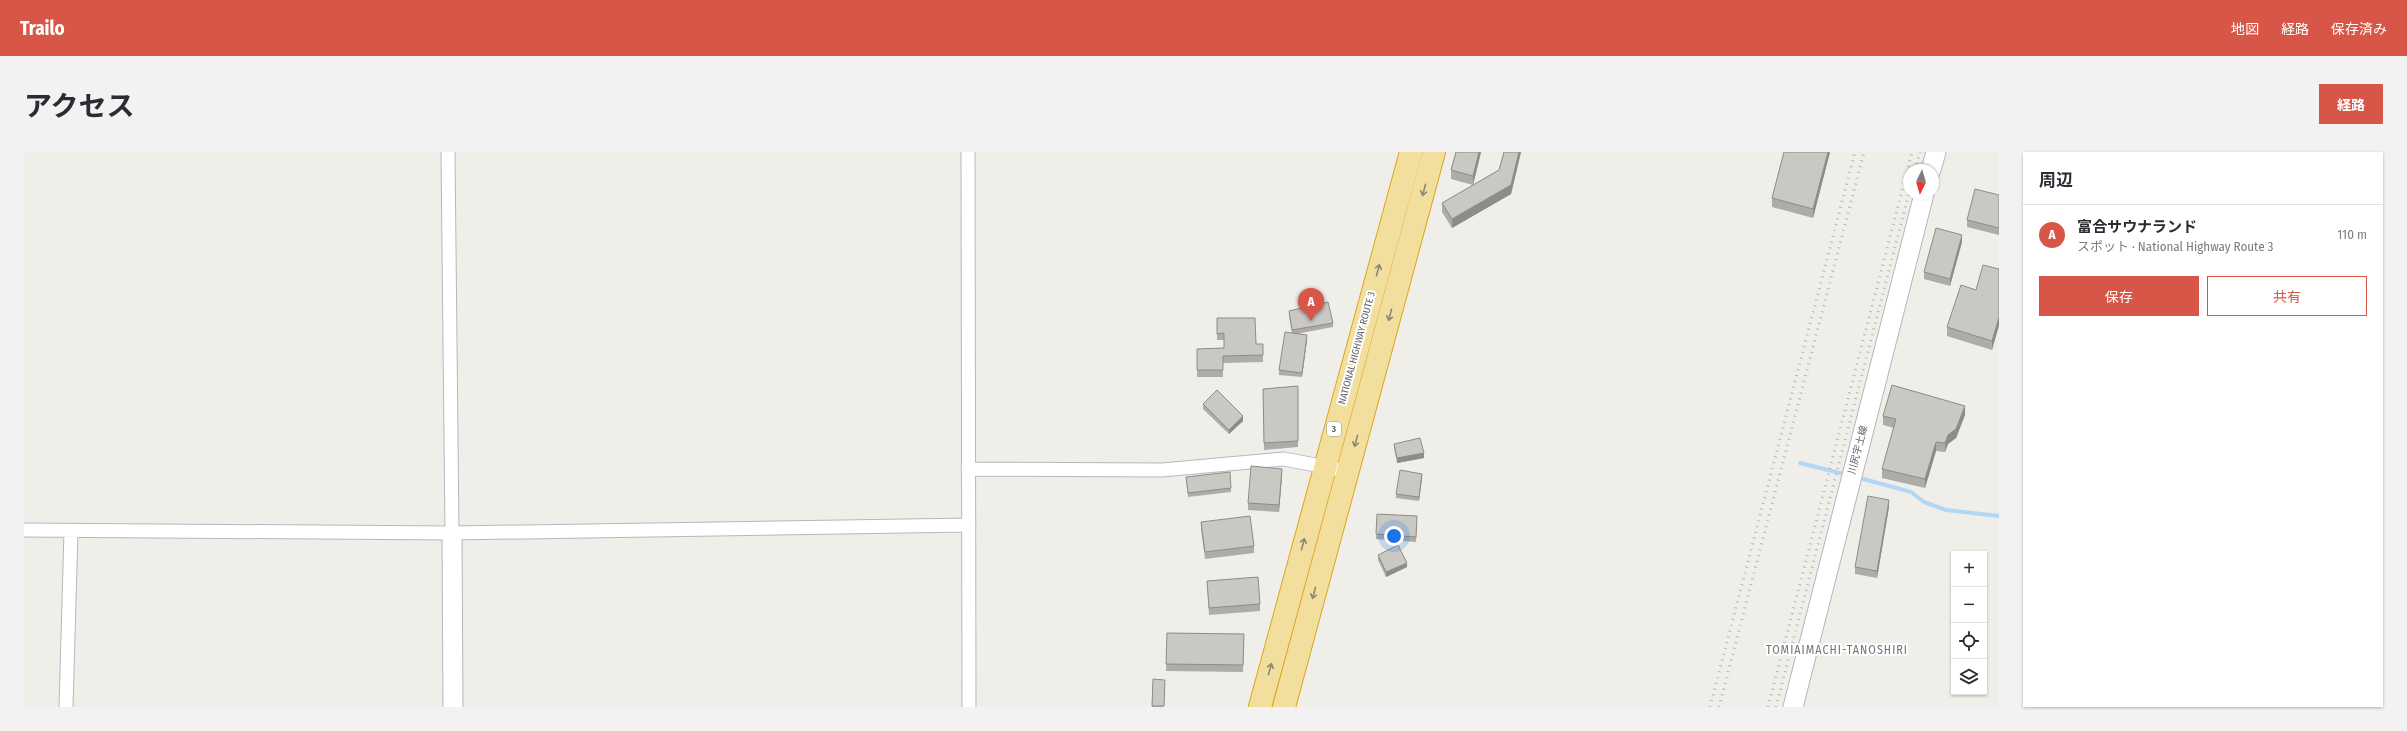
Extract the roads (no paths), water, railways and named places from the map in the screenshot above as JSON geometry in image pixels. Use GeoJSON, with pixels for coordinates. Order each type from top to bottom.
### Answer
{"type":"FeatureCollection","features":[{"type":"Feature","properties":{"kind":"highway","name":"NATIONAL HIGHWAY ROUTE 3"},"geometry":{"type":"LineString","coordinates":[[1260,707],[1324,465],[1411,152]]}},
{"type":"Feature","properties":{"kind":"highway"},"geometry":{"type":"LineString","coordinates":[[1284,707],[1434,152]]}},
{"type":"Feature","properties":{"kind":"main road"},"geometry":{"type":"LineString","coordinates":[[1933,164],[1936,152]]}},
{"type":"Feature","properties":{"kind":"main road","name":"川尻宇土線"},"geometry":{"type":"LineString","coordinates":[[1793,707],[1922,200]]}},
{"type":"Feature","properties":{"kind":"main road"},"geometry":{"type":"LineString","coordinates":[[452,533],[453,707]]}},
{"type":"Feature","properties":{"kind":"street"},"geometry":{"type":"LineString","coordinates":[[448,152],[452,533]]}},
{"type":"Feature","properties":{"kind":"street"},"geometry":{"type":"LineString","coordinates":[[968,152],[968,707]]}},
{"type":"Feature","properties":{"kind":"street"},"geometry":{"type":"LineString","coordinates":[[968,470],[1162,470],[1284,459],[1324,465],[1348,471]]}},
{"type":"Feature","properties":{"kind":"street"},"geometry":{"type":"LineString","coordinates":[[24,530],[452,533],[969,525]]}},
{"type":"Feature","properties":{"kind":"street"},"geometry":{"type":"LineString","coordinates":[[66,707],[71,531]]}},
{"type":"Feature","properties":{"kind":"waterway"},"geometry":{"type":"LineString","coordinates":[[1800,463],[1848,475]]}},
{"type":"Feature","properties":{"kind":"waterway"},"geometry":{"type":"LineString","coordinates":[[1856,477],[1911,492],[1924,502],[1946,510],[1999,516]]}},
{"type":"Feature","properties":{"kind":"railway"},"geometry":{"type":"LineString","coordinates":[[1710,707],[1855,152]]}},
{"type":"Feature","properties":{"kind":"railway"},"geometry":{"type":"LineString","coordinates":[[1719,707],[1864,152]]}},
{"type":"Feature","properties":{"kind":"railway"},"geometry":{"type":"LineString","coordinates":[[1768,707],[1912,152]]}},
{"type":"Feature","properties":{"kind":"railway"},"geometry":{"type":"LineString","coordinates":[[1917,164],[1920,152]]}},
{"type":"Feature","properties":{"kind":"railway"},"geometry":{"type":"LineString","coordinates":[[1776,707],[1907,200]]}},
{"type":"Feature","properties":{"kind":"place","name":"富合サウナランド"},"geometry":{"type":"Point","coordinates":[1311,321]}},
{"type":"Feature","properties":{"kind":"district","name":"TOMIAIMACHI-TANOSHIRI"},"geometry":{"type":"Point","coordinates":[1837,650]}}]}
